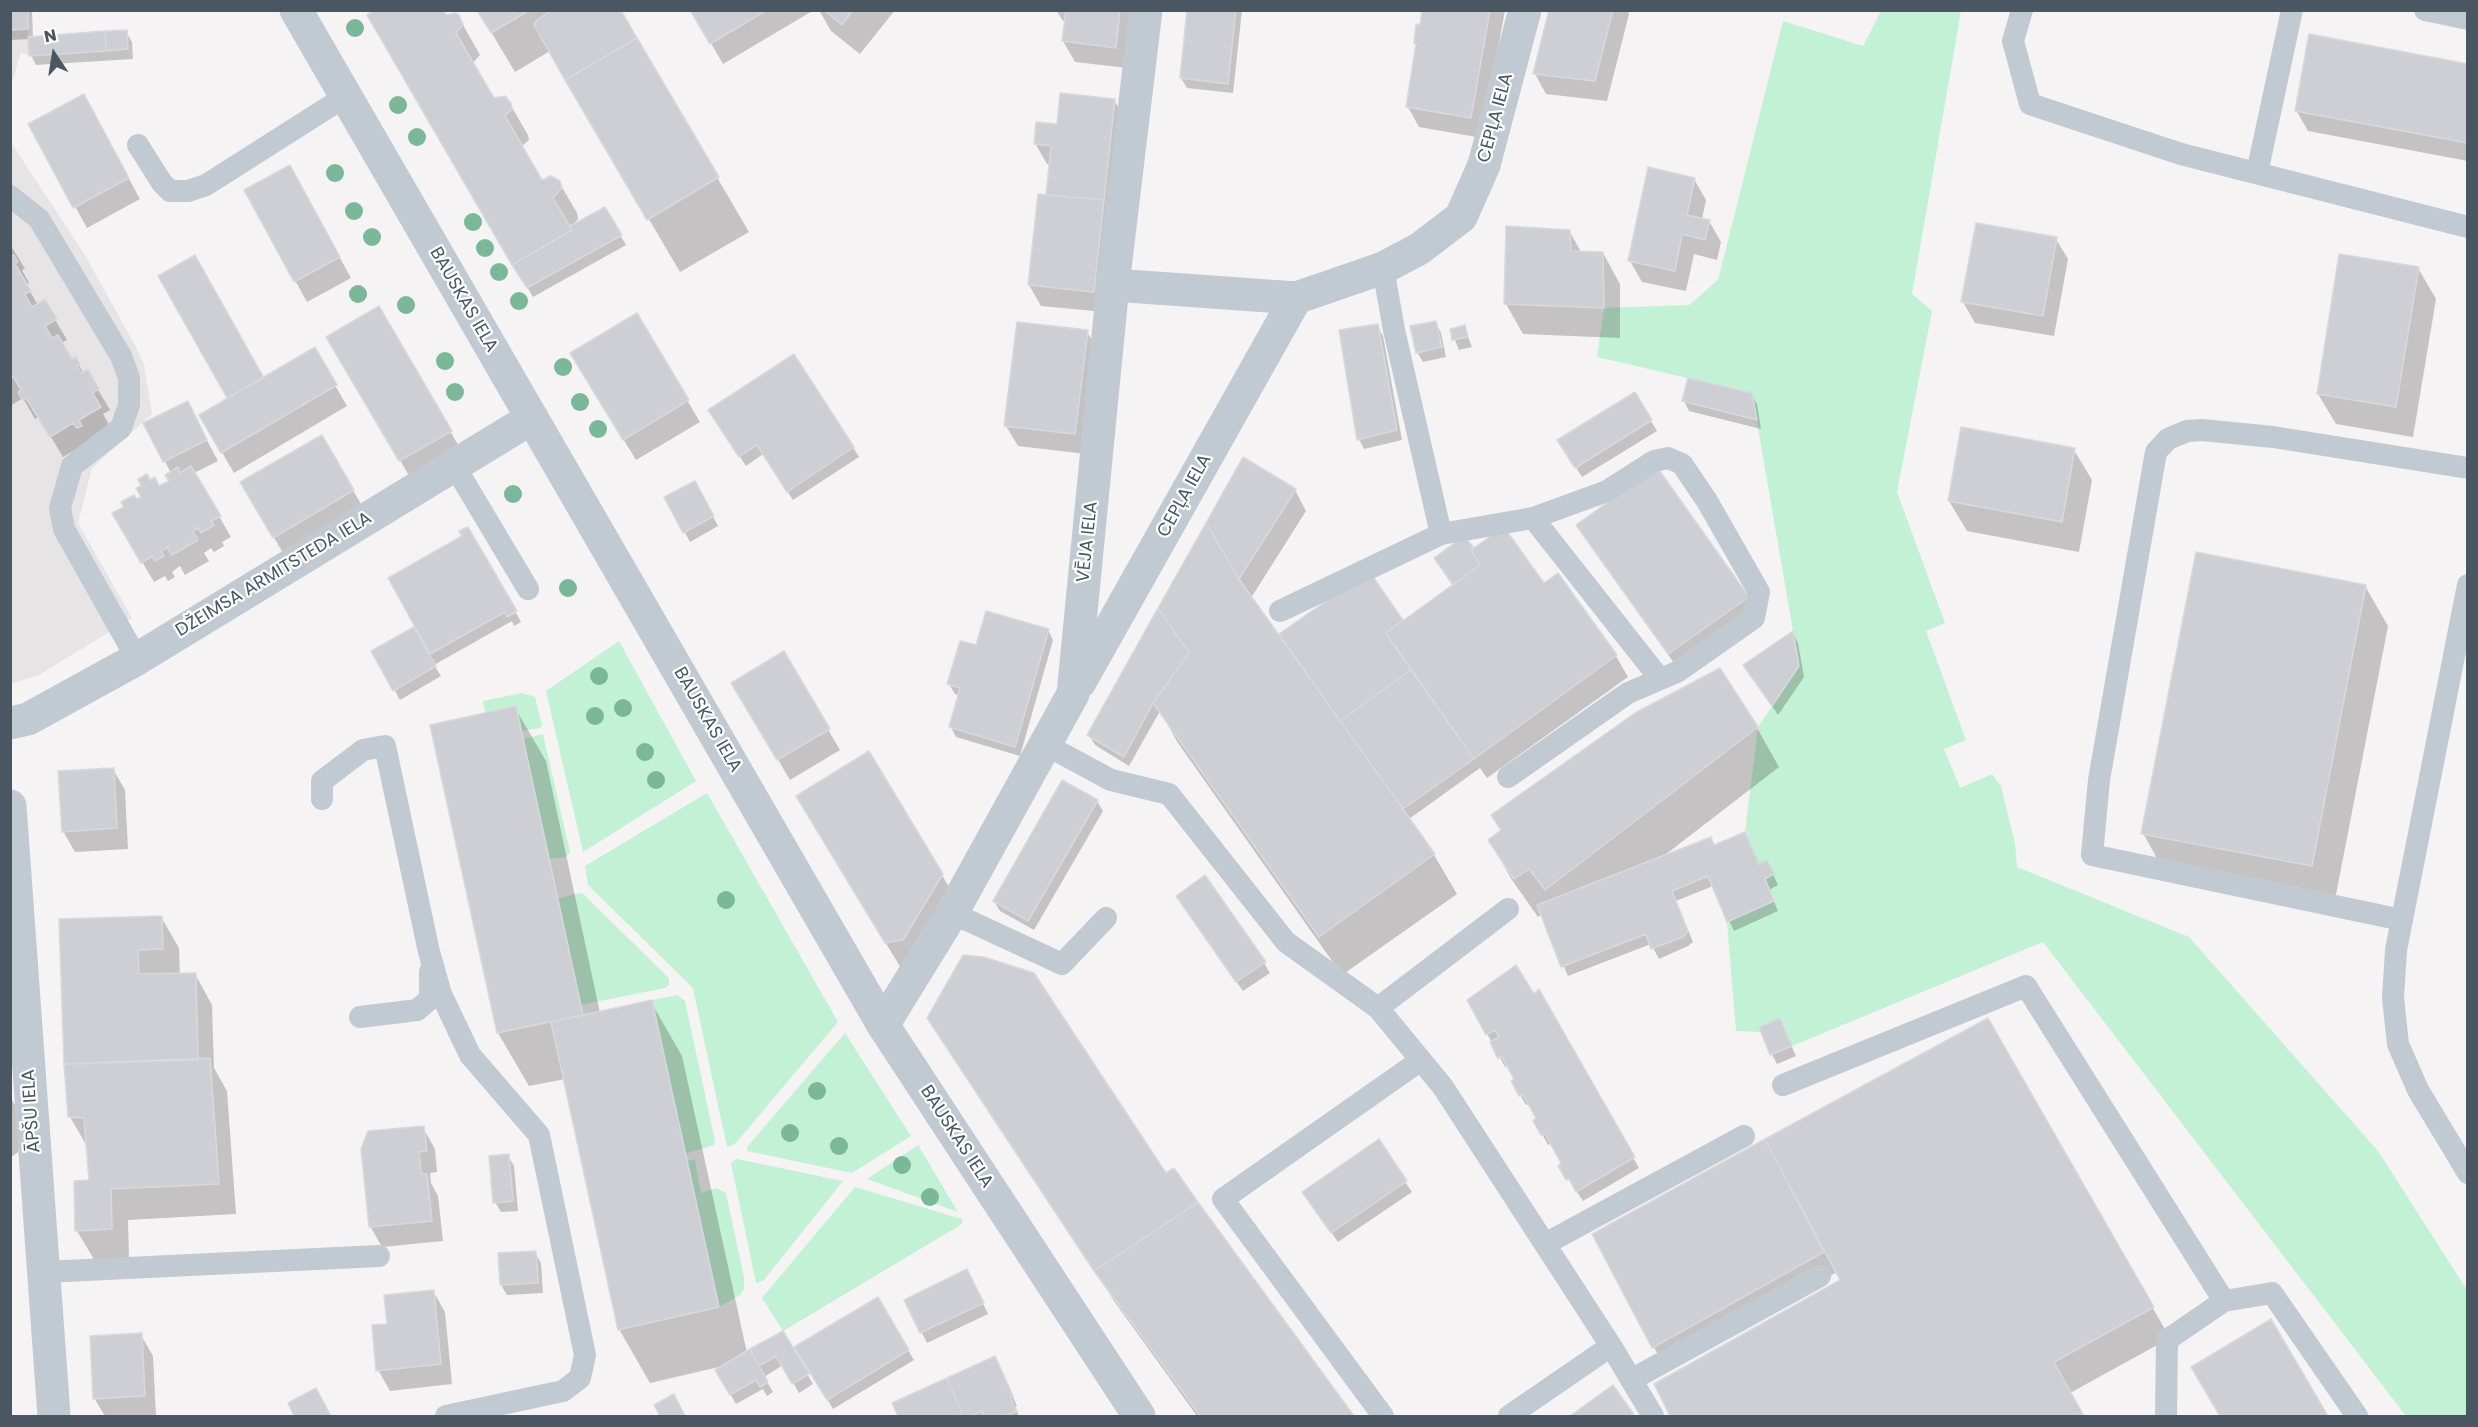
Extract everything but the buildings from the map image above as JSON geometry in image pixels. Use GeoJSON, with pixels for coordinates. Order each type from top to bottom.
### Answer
{"type":"FeatureCollection","features":[{"type":"Feature","properties":{"kind":"street","name":"VĒJA IELA"},"geometry":{"type":"LineString","coordinates":[[883,1025],[952,913],[1073,694],[1113,285],[1146,10]]}},
{"type":"Feature","properties":{"kind":"street","name":"CEPĻA IELA"},"geometry":{"type":"LineString","coordinates":[[1113,285],[1296,298],[1383,268],[1419,249],[1461,217],[1484,165],[1525,10]]}},
{"type":"Feature","properties":{"kind":"street","name":"BAUSKAS IELA"},"geometry":{"type":"LineString","coordinates":[[299,11],[883,1025],[1139,1416]]}},
{"type":"Feature","properties":{"kind":"street","name":"CEPĻA IELA"},"geometry":{"type":"LineString","coordinates":[[1073,694],[1296,298]]}},
{"type":"Feature","properties":{"kind":"street","name":"DŽEIMSA ARMITSTEDA IELA"},"geometry":{"type":"LineString","coordinates":[[10,723],[28,719],[137,659],[532,418]]}},
{"type":"Feature","properties":{"kind":"street","name":"ĀPŠU IELA"},"geometry":{"type":"LineString","coordinates":[[10,806],[54,1416]]}},
{"type":"Feature","properties":{"kind":"lane"},"geometry":{"type":"LineString","coordinates":[[2022,10],[2013,40],[2030,104],[2181,154],[2468,226]]}},
{"type":"Feature","properties":{"kind":"lane"},"geometry":{"type":"LineString","coordinates":[[2257,173],[2292,10]]}},
{"type":"Feature","properties":{"kind":"lane"},"geometry":{"type":"LineString","coordinates":[[2425,10],[2468,19]]}},
{"type":"Feature","properties":{"kind":"lane"},"geometry":{"type":"LineString","coordinates":[[138,145],[162,183],[170,191],[188,191],[206,185],[346,96]]}},
{"type":"Feature","properties":{"kind":"lane"},"geometry":{"type":"LineString","coordinates":[[10,196],[39,219],[121,356],[129,378],[129,405],[121,428],[72,466],[60,508],[64,528],[137,659]]}},
{"type":"Feature","properties":{"kind":"lane"},"geometry":{"type":"LineString","coordinates":[[1383,268],[1394,330],[1441,534]]}},
{"type":"Feature","properties":{"kind":"lane"},"geometry":{"type":"LineString","coordinates":[[2402,920],[2092,855],[2099,780],[2156,452],[2168,439],[2187,431],[2202,430],[2273,437],[2468,468]]}},
{"type":"Feature","properties":{"kind":"lane"},"geometry":{"type":"LineString","coordinates":[[1280,611],[1441,534],[1533,518],[1607,491],[1654,461],[1668,458],[1682,464],[1707,501],[1759,592],[1754,618],[1677,672],[1628,693],[1509,777]]}},
{"type":"Feature","properties":{"kind":"lane"},"geometry":{"type":"LineString","coordinates":[[454,465],[528,589]]}},
{"type":"Feature","properties":{"kind":"lane"},"geometry":{"type":"LineString","coordinates":[[1533,518],[1660,679]]}},
{"type":"Feature","properties":{"kind":"lane"},"geometry":{"type":"LineString","coordinates":[[2468,585],[2396,950],[2393,998],[2398,1044],[2418,1090],[2468,1173]]}},
{"type":"Feature","properties":{"kind":"lane"},"geometry":{"type":"LineString","coordinates":[[1046,745],[1112,780],[1169,794],[1286,942],[1378,1008],[1443,1087],[1611,1346],[1653,1416]]}},
{"type":"Feature","properties":{"kind":"lane"},"geometry":{"type":"LineString","coordinates":[[322,799],[322,781],[363,750],[385,746],[429,952],[441,994],[470,1055],[539,1135],[585,1355],[580,1378],[563,1391],[446,1416]]}},
{"type":"Feature","properties":{"kind":"lane"},"geometry":{"type":"LineString","coordinates":[[1378,1008],[1508,909]]}},
{"type":"Feature","properties":{"kind":"lane"},"geometry":{"type":"LineString","coordinates":[[952,913],[1062,964],[1106,918]]}},
{"type":"Feature","properties":{"kind":"lane"},"geometry":{"type":"LineString","coordinates":[[360,1017],[417,1010],[430,999],[429,952]]}},
{"type":"Feature","properties":{"kind":"lane"},"geometry":{"type":"LineString","coordinates":[[1783,1085],[2026,986],[2224,1301]]}},
{"type":"Feature","properties":{"kind":"lane"},"geometry":{"type":"LineString","coordinates":[[1383,1416],[1223,1200],[1421,1060]]}},
{"type":"Feature","properties":{"kind":"lane"},"geometry":{"type":"LineString","coordinates":[[1545,1244],[1744,1136]]}},
{"type":"Feature","properties":{"kind":"lane"},"geometry":{"type":"LineString","coordinates":[[44,1272],[379,1256]]}},
{"type":"Feature","properties":{"kind":"lane"},"geometry":{"type":"LineString","coordinates":[[1631,1380],[1820,1275]]}},
{"type":"Feature","properties":{"kind":"lane"},"geometry":{"type":"LineString","coordinates":[[2163,1415],[2168,1340],[2224,1301],[2271,1293],[2356,1416]]}},
{"type":"Feature","properties":{"kind":"lane"},"geometry":{"type":"LineString","coordinates":[[1509,1416],[1611,1346]]}},
{"type":"Feature","properties":{"kind":"shaded area"},"geometry":{"type":"Polygon","coordinates":[[[28,29],[29,56],[21,52],[11,85],[11,30],[28,29]]]}},
{"type":"Feature","properties":{"kind":"shaded area"},"geometry":{"type":"Polygon","coordinates":[[[10,141],[85,255],[136,347],[144,365],[152,414],[92,468],[78,523],[132,618],[39,675],[11,684],[10,141]]]}},
{"type":"Feature","properties":{"kind":"green space"},"geometry":{"type":"Polygon","coordinates":[[[1881,11],[1961,11],[1912,294],[1932,311],[1897,492],[1945,623],[1926,631],[1966,740],[1944,749],[1960,788],[1992,774],[2001,786],[2015,844],[2017,867],[2189,937],[2378,1151],[2467,1290],[2467,1416],[2406,1416],[2043,942],[1792,1046],[1780,1018],[1759,1027],[1761,1032],[1736,1031],[1727,922],[1774,901],[1765,879],[1774,874],[1767,860],[1759,864],[1745,832],[1758,727],[1799,666],[1752,393],[1597,357],[1604,308],[1689,305],[1718,280],[1783,21],[1863,46],[1881,11]]]}},
{"type":"Feature","properties":{"kind":"green space"},"geometry":{"type":"Polygon","coordinates":[[[619,641],[696,781],[583,852],[546,691],[619,641]]]}},
{"type":"Feature","properties":{"kind":"green space"},"geometry":{"type":"Polygon","coordinates":[[[522,693],[535,697],[542,725],[540,728],[521,731],[516,706],[485,713],[483,701],[522,693]]]}},
{"type":"Feature","properties":{"kind":"green space"},"geometry":{"type":"Polygon","coordinates":[[[543,734],[570,852],[566,857],[549,859],[523,739],[543,734]]]}},
{"type":"Feature","properties":{"kind":"green space"},"geometry":{"type":"Polygon","coordinates":[[[707,793],[838,1022],[735,1144],[727,1147],[693,988],[588,885],[585,866],[707,793]]]}},
{"type":"Feature","properties":{"kind":"green space"},"geometry":{"type":"Polygon","coordinates":[[[583,894],[669,978],[669,985],[665,988],[580,1005],[557,899],[583,894]]]}},
{"type":"Feature","properties":{"kind":"green space"},"geometry":{"type":"Polygon","coordinates":[[[677,995],[685,1001],[715,1141],[714,1145],[685,1154],[652,1000],[677,995]]]}},
{"type":"Feature","properties":{"kind":"green space"},"geometry":{"type":"Polygon","coordinates":[[[845,1033],[911,1136],[852,1173],[747,1151],[747,1147],[845,1033]]]}},
{"type":"Feature","properties":{"kind":"green space"},"geometry":{"type":"Polygon","coordinates":[[[918,1145],[958,1212],[867,1179],[918,1145]]]}},
{"type":"Feature","properties":{"kind":"green space"},"geometry":{"type":"Polygon","coordinates":[[[737,1159],[843,1181],[763,1281],[756,1283],[731,1163],[737,1159]]]}},
{"type":"Feature","properties":{"kind":"green space"},"geometry":{"type":"Polygon","coordinates":[[[695,1160],[701,1193],[717,1188],[726,1193],[744,1277],[744,1289],[740,1295],[719,1307],[686,1161],[695,1160]]]}},
{"type":"Feature","properties":{"kind":"green space"},"geometry":{"type":"Polygon","coordinates":[[[855,1187],[962,1219],[962,1224],[783,1331],[762,1298],[855,1187]]]}}]}
